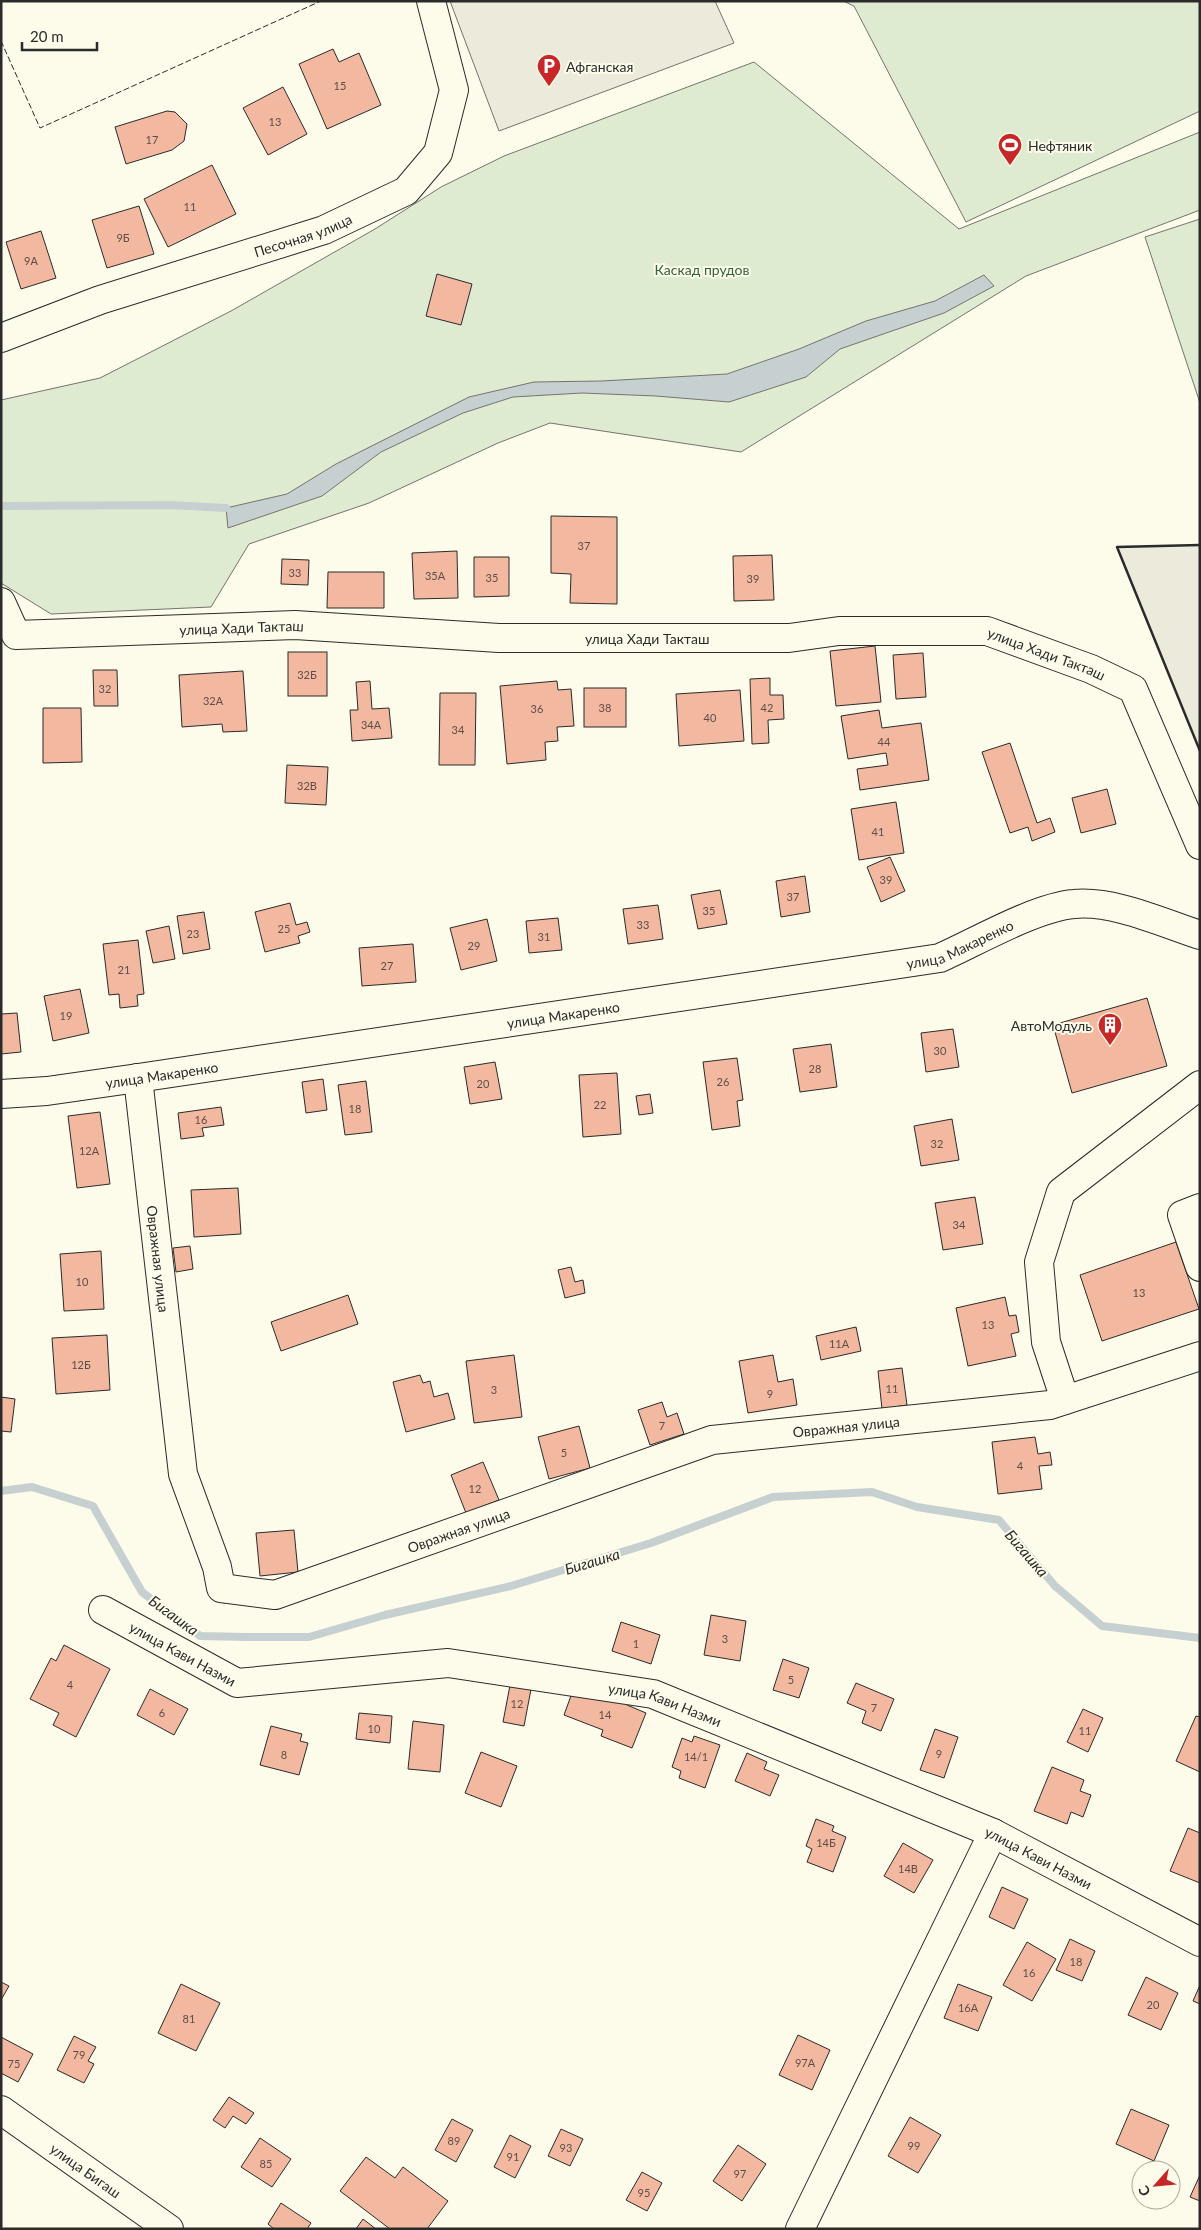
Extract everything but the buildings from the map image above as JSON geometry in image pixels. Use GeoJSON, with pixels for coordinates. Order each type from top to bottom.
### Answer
{"type":"FeatureCollection","features":[{"type":"Feature","properties":{"kind":"street","name":"Песочная улица"},"geometry":{"type":"LineString","coordinates":[[1,338],[100,300],[324,230],[406,191],[438,153],[454,90],[431,1]]}},
{"type":"Feature","properties":{"kind":"street","name":"улица Хади Такташ"},"geometry":{"type":"LineString","coordinates":[[1,602],[9,640],[295,625],[499,638],[789,638],[839,631],[987,631],[1091,669],[1133,689],[1200,845]]}},
{"type":"Feature","properties":{"kind":"street","name":"улица Макаренко"},"geometry":{"type":"LineString","coordinates":[[1,1094],[138,1078],[940,958],[1045,910],[1075,904],[1114,907],[1200,935]]}},
{"type":"Feature","properties":{"kind":"street","name":"Овражная улица"},"geometry":{"type":"LineString","coordinates":[[138,1078],[183,1474],[217,1567],[221,1588],[275,1595],[712,1440],[1050,1406],[1200,1356]]}},
{"type":"Feature","properties":{"kind":"street"},"geometry":{"type":"LineString","coordinates":[[1065,1400],[1046,1342],[1038,1262],[1061,1192],[1200,1085]]}},
{"type":"Feature","properties":{"kind":"street"},"geometry":{"type":"LineString","coordinates":[[1200,1208],[1182,1215],[1200,1268]]}},
{"type":"Feature","properties":{"kind":"street","name":"улица Кави Назми"},"geometry":{"type":"LineString","coordinates":[[103,1610],[238,1684],[448,1663],[653,1694],[994,1833],[1200,1942]]}},
{"type":"Feature","properties":{"kind":"street"},"geometry":{"type":"LineString","coordinates":[[800,2229],[994,1833]]}},
{"type":"Feature","properties":{"kind":"street","name":"улица Бигаш"},"geometry":{"type":"LineString","coordinates":[[1,2110],[169,2229]]}},
{"type":"Feature","properties":{"kind":"green space","name":"Нефтяник"},"geometry":{"type":"Polygon","coordinates":[[[843,1],[1200,1],[1200,111],[966,222],[854,6],[843,1]]]}},
{"type":"Feature","properties":{"kind":"green space","name":"Каскад прудов"},"geometry":{"type":"Polygon","coordinates":[[[754,62],[959,229],[1200,132],[1200,210],[1026,276],[741,452],[550,423],[498,443],[369,503],[249,544],[211,607],[51,614],[1,583],[1,400],[100,378],[231,311],[375,229],[441,187],[504,156],[754,62]]]}},
{"type":"Feature","properties":{"kind":"green space"},"geometry":{"type":"Polygon","coordinates":[[[1200,219],[1200,403],[1145,237],[1200,219]]]}},
{"type":"Feature","properties":{"kind":"shaded area","name":"Афганская"},"geometry":{"type":"Polygon","coordinates":[[[450,1],[715,1],[734,43],[499,131],[450,1]]]}},
{"type":"Feature","properties":{"kind":"shaded area"},"geometry":{"type":"Polygon","coordinates":[[[984,275],[994,286],[944,313],[840,349],[806,377],[729,402],[656,396],[582,393],[513,397],[463,413],[381,452],[322,496],[228,528],[226,508],[287,494],[336,464],[469,397],[534,382],[602,381],[727,374],[799,349],[866,321],[935,301],[984,275]]]}},
{"type":"Feature","properties":{"kind":"shaded area"},"geometry":{"type":"Polygon","coordinates":[[[1200,545],[1200,751],[1117,547],[1200,545]]]}},
{"type":"Feature","properties":{"kind":"waterway"},"geometry":{"type":"LineString","coordinates":[[1,506],[171,505],[226,508]]}},
{"type":"Feature","properties":{"kind":"waterway","name":"Бигашка"},"geometry":{"type":"LineString","coordinates":[[1,1491],[32,1487],[93,1506],[142,1592],[200,1636],[309,1637],[385,1615],[511,1586],[651,1543],[773,1497],[872,1492],[917,1507],[999,1520],[1055,1586],[1102,1626],[1200,1638]]}},
{"type":"Feature","properties":{"kind":"fence"},"geometry":{"type":"LineString","coordinates":[[1,41],[40,128],[321,1]]}},
{"type":"Feature","properties":{"kind":"wall"},"geometry":{"type":"LineString","coordinates":[[1200,545],[1117,547],[1200,751]]}},
{"type":"Feature","properties":{"kind":"place","name":"Афганская"},"geometry":{"type":"Point","coordinates":[549,87]}},
{"type":"Feature","properties":{"kind":"place","name":"Нефтяник"},"geometry":{"type":"Point","coordinates":[1010,166]}},
{"type":"Feature","properties":{"kind":"place","name":"АвтоМодуль"},"geometry":{"type":"Point","coordinates":[1110,1046]}}]}
